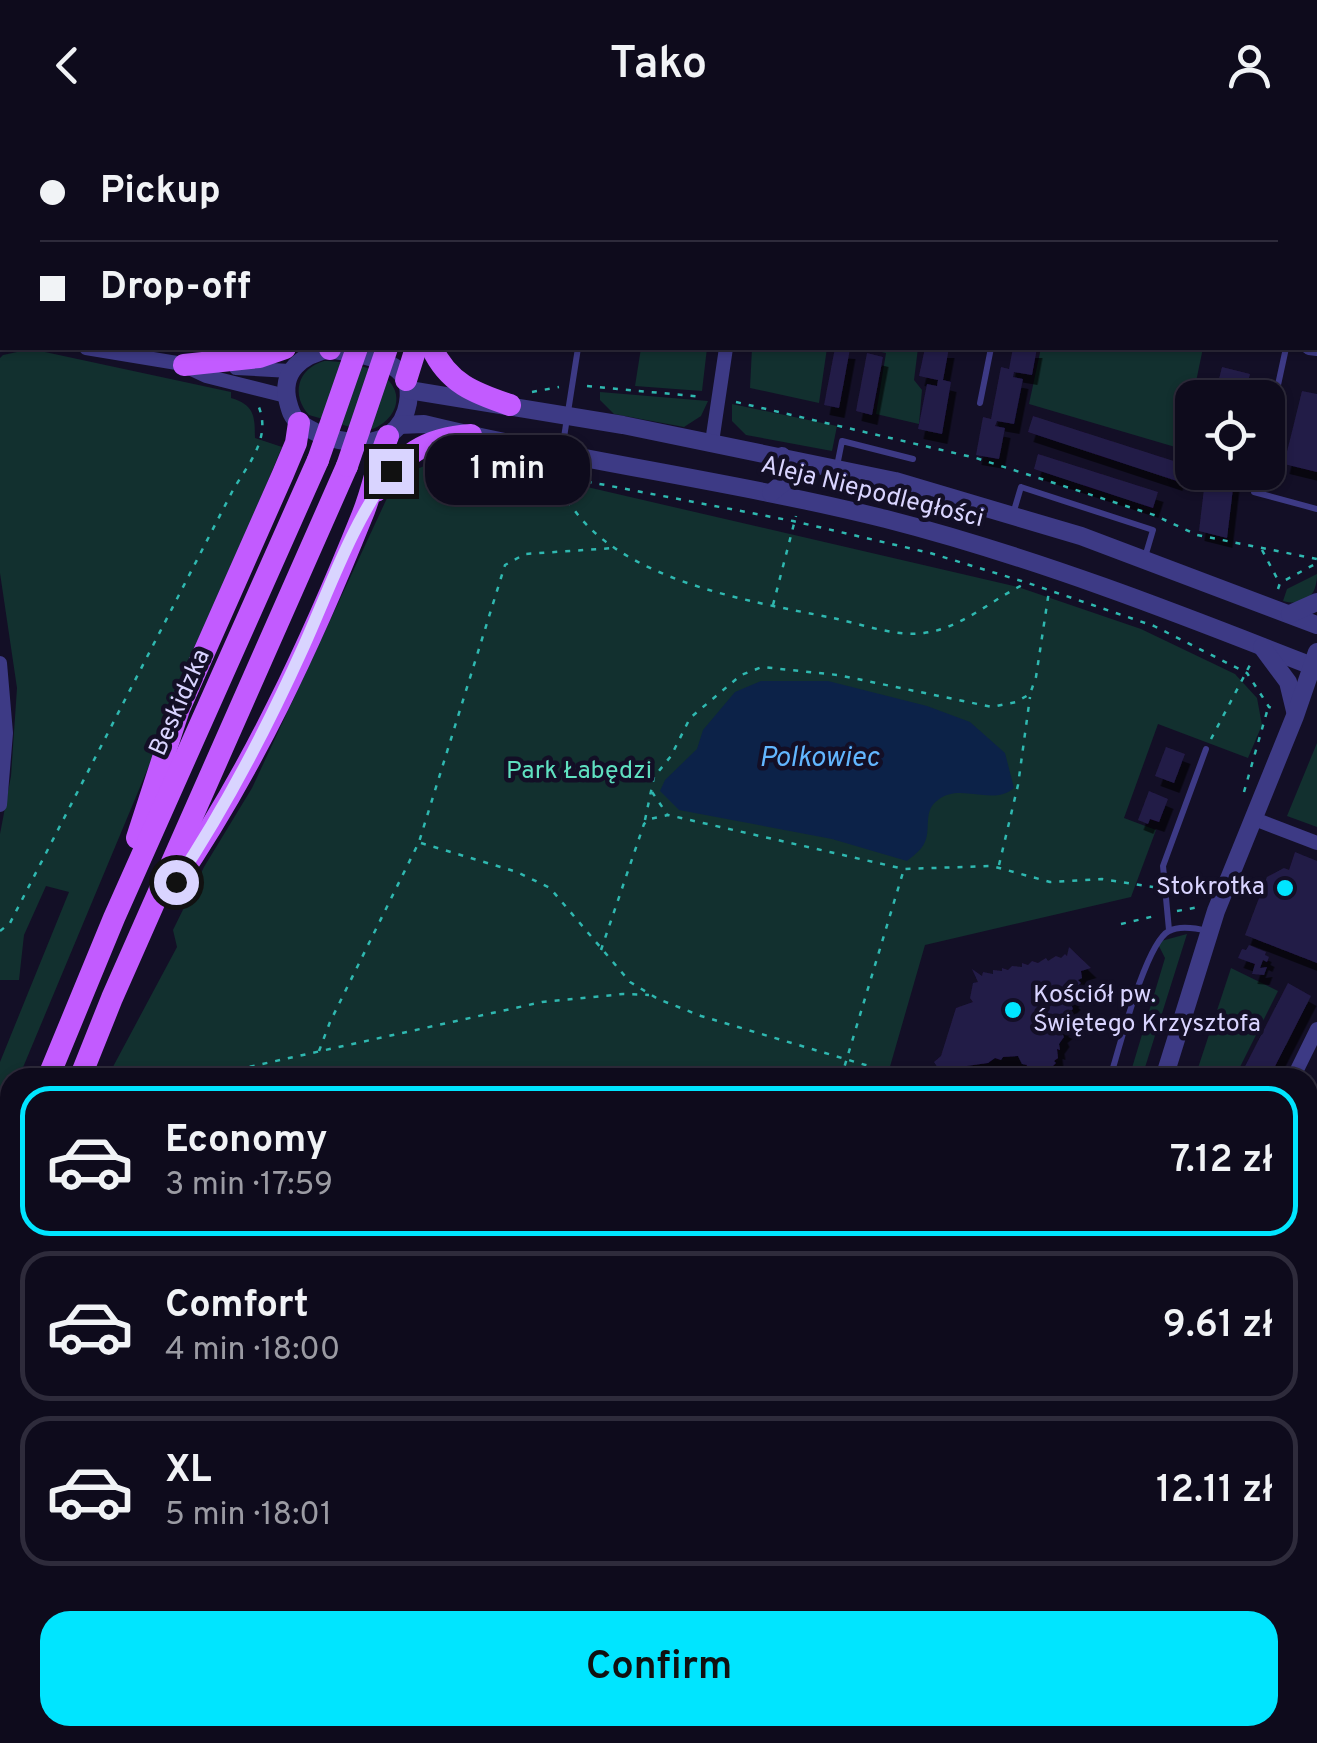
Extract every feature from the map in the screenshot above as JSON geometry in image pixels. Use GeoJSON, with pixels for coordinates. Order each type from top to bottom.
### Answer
{"type":"FeatureCollection","features":[{"type":"Feature","properties":{"kind":"main road"},"geometry":{"type":"LineString","coordinates":[[184,365],[259,357],[279,350]]}},
{"type":"Feature","properties":{"kind":"main road","name":"Beskidzka"},"geometry":{"type":"LineString","coordinates":[[52,1068],[114,918],[318,460],[355,350]]}},
{"type":"Feature","properties":{"kind":"main road"},"geometry":{"type":"LineString","coordinates":[[84,1068],[348,466],[386,350]]}},
{"type":"Feature","properties":{"kind":"main road"},"geometry":{"type":"LineString","coordinates":[[408,385],[416,350]]}},
{"type":"Feature","properties":{"kind":"main road"},"geometry":{"type":"LineString","coordinates":[[433,350],[454,380],[469,390],[510,405]]}},
{"type":"Feature","properties":{"kind":"main road"},"geometry":{"type":"LineString","coordinates":[[114,918],[179,709],[283,474],[296,443],[299,423]]}},
{"type":"Feature","properties":{"kind":"main road"},"geometry":{"type":"LineString","coordinates":[[142,931],[228,802],[276,709],[368,502],[393,431]]}},
{"type":"Feature","properties":{"kind":"main road"},"geometry":{"type":"LineString","coordinates":[[368,502],[391,471],[428,442],[471,436]]}},
{"type":"Feature","properties":{"kind":"street"},"geometry":{"type":"LineString","coordinates":[[98,350],[184,365],[290,371]]}},
{"type":"Feature","properties":{"kind":"street"},"geometry":{"type":"LineString","coordinates":[[325,350],[304,358],[290,371],[286,396],[299,423],[364,443],[393,431],[407,409],[408,385],[400,370],[382,360],[339,350]]}},
{"type":"Feature","properties":{"kind":"street"},"geometry":{"type":"LineString","coordinates":[[712,442],[726,350]]}},
{"type":"Feature","properties":{"kind":"street"},"geometry":{"type":"LineString","coordinates":[[184,365],[206,376],[286,396]]}},
{"type":"Feature","properties":{"kind":"street","name":"Aleja Niepodległości"},"geometry":{"type":"LineString","coordinates":[[408,385],[456,400],[510,405],[782,456],[1013,514],[1145,559],[1317,625]]}},
{"type":"Feature","properties":{"kind":"street","name":"Aleja Niepodległości"},"geometry":{"type":"LineString","coordinates":[[393,431],[424,424],[887,520],[1118,590],[1315,662]]}},
{"type":"Feature","properties":{"kind":"street"},"geometry":{"type":"LineString","coordinates":[[771,493],[784,482],[782,456]]}},
{"type":"Feature","properties":{"kind":"street"},"geometry":{"type":"LineString","coordinates":[[1290,614],[1317,602]]}},
{"type":"Feature","properties":{"kind":"street"},"geometry":{"type":"LineString","coordinates":[[1258,643],[1288,682],[1294,696],[1295,716]]}},
{"type":"Feature","properties":{"kind":"street"},"geometry":{"type":"LineString","coordinates":[[0,662],[0,804]]}},
{"type":"Feature","properties":{"kind":"street"},"geometry":{"type":"LineString","coordinates":[[1167,1068],[1209,932],[1315,662]]}},
{"type":"Feature","properties":{"kind":"street"},"geometry":{"type":"LineString","coordinates":[[1295,716],[1317,692]]}},
{"type":"Feature","properties":{"kind":"street"},"geometry":{"type":"LineString","coordinates":[[1252,818],[1317,843]]}},
{"type":"Feature","properties":{"kind":"street"},"geometry":{"type":"LineString","coordinates":[[1297,1068],[1317,1029]]}},
{"type":"Feature","properties":{"kind":"lane"},"geometry":{"type":"LineString","coordinates":[[561,454],[578,350]]}},
{"type":"Feature","properties":{"kind":"lane"},"geometry":{"type":"LineString","coordinates":[[980,403],[991,350]]}},
{"type":"Feature","properties":{"kind":"lane"},"geometry":{"type":"LineString","coordinates":[[1279,380],[1286,350]]}},
{"type":"Feature","properties":{"kind":"lane"},"geometry":{"type":"LineString","coordinates":[[836,468],[842,442],[913,459]]}},
{"type":"Feature","properties":{"kind":"lane"},"geometry":{"type":"LineString","coordinates":[[1013,514],[1021,487],[1153,530],[1145,559]]}},
{"type":"Feature","properties":{"kind":"lane"},"geometry":{"type":"LineString","coordinates":[[1254,490],[1317,510]]}},
{"type":"Feature","properties":{"kind":"lane"},"geometry":{"type":"LineString","coordinates":[[1169,930],[1163,866],[1206,750]]}},
{"type":"Feature","properties":{"kind":"lane"},"geometry":{"type":"LineString","coordinates":[[1113,1068],[1151,950],[1169,930],[1193,928],[1209,932]]}},
{"type":"Feature","properties":{"kind":"path"},"geometry":{"type":"LineString","coordinates":[[0,931],[10,923],[60,830],[262,439],[261,412],[257,404],[239,394],[242,384]]}},
{"type":"Feature","properties":{"kind":"path"},"geometry":{"type":"LineString","coordinates":[[572,385],[720,398]]}},
{"type":"Feature","properties":{"kind":"path"},"geometry":{"type":"LineString","coordinates":[[459,458],[793,521],[930,553],[1028,583],[1154,626],[1248,672],[1268,707],[1295,716]]}},
{"type":"Feature","properties":{"kind":"path"},"geometry":{"type":"LineString","coordinates":[[557,476],[580,515],[614,548],[656,572],[772,606],[901,632],[924,633],[967,617],[1028,583]]}},
{"type":"Feature","properties":{"kind":"path"},"geometry":{"type":"LineString","coordinates":[[772,606],[798,507]]}},
{"type":"Feature","properties":{"kind":"path"},"geometry":{"type":"LineString","coordinates":[[319,1051],[420,842],[505,565],[525,554],[614,548]]}},
{"type":"Feature","properties":{"kind":"path"},"geometry":{"type":"LineString","coordinates":[[1262,549],[1280,583]]}},
{"type":"Feature","properties":{"kind":"path"},"geometry":{"type":"LineString","coordinates":[[998,867],[1018,785],[1049,590]]}},
{"type":"Feature","properties":{"kind":"path"},"geometry":{"type":"LineString","coordinates":[[600,950],[644,824],[654,777],[671,756],[690,718],[741,675],[762,667],[838,674],[992,706],[1016,702],[1030,694]]}},
{"type":"Feature","properties":{"kind":"path"},"geometry":{"type":"LineString","coordinates":[[1206,750],[1234,690],[1248,672]]}},
{"type":"Feature","properties":{"kind":"path"},"geometry":{"type":"LineString","coordinates":[[651,791],[668,816]]}},
{"type":"Feature","properties":{"kind":"path"},"geometry":{"type":"LineString","coordinates":[[644,824],[668,816],[904,869],[998,867],[1050,882],[1102,879],[1165,888]]}},
{"type":"Feature","properties":{"kind":"path"},"geometry":{"type":"LineString","coordinates":[[420,842],[516,872],[550,888],[630,982],[651,995],[701,1016],[876,1068]]}},
{"type":"Feature","properties":{"kind":"path"},"geometry":{"type":"LineString","coordinates":[[844,1068],[904,869]]}},
{"type":"Feature","properties":{"kind":"path"},"geometry":{"type":"LineString","coordinates":[[243,1068],[542,1002],[651,995]]}},
{"type":"Feature","properties":{"kind":"green space"},"geometry":{"type":"Polygon","coordinates":[[[36,350],[231,392],[231,398],[252,412],[255,438],[282,447],[23,1068],[0,1068],[0,1062],[69,892],[46,886],[24,935],[19,980],[0,980],[0,834],[11,776],[17,688],[0,573],[3,355],[36,350]]]}},
{"type":"Feature","properties":{"kind":"green space"},"geometry":{"type":"Polygon","coordinates":[[[641,350],[707,350],[702,391],[635,386],[641,350]]]}},
{"type":"Feature","properties":{"kind":"green space"},"geometry":{"type":"Polygon","coordinates":[[[752,350],[827,350],[819,403],[750,388],[752,350]]]}},
{"type":"Feature","properties":{"kind":"green space"},"geometry":{"type":"Polygon","coordinates":[[[872,350],[918,350],[914,380],[922,390],[919,424],[876,414],[886,353],[872,350]]]}},
{"type":"Feature","properties":{"kind":"green space"},"geometry":{"type":"Polygon","coordinates":[[[1041,350],[1203,350],[1196,380],[1175,380],[1175,447],[1029,404],[1041,350]]]}},
{"type":"Feature","properties":{"kind":"green space"},"geometry":{"type":"Polygon","coordinates":[[[324,361],[366,368],[387,379],[396,396],[388,419],[364,431],[309,415],[300,399],[300,383],[308,370],[324,361]]]}},
{"type":"Feature","properties":{"kind":"green space"},"geometry":{"type":"Polygon","coordinates":[[[600,392],[708,401],[701,416],[684,427],[614,414],[600,400],[600,392]]]}},
{"type":"Feature","properties":{"kind":"green space"},"geometry":{"type":"Polygon","coordinates":[[[732,404],[837,426],[832,451],[746,435],[732,421],[732,404]]]}},
{"type":"Feature","properties":{"kind":"green space","name":"Park Łabędzi"},"geometry":{"type":"Polygon","coordinates":[[[439,460],[557,480],[1018,587],[1141,629],[1235,674],[1257,698],[1262,725],[1248,758],[1158,724],[1124,818],[1156,830],[1131,897],[925,945],[890,1068],[112,1068],[177,947],[173,930],[204,867],[252,788],[388,496],[407,473],[439,460]]]}},
{"type":"Feature","properties":{"kind":"green space"},"geometry":{"type":"Polygon","coordinates":[[[1317,574],[1309,598],[1283,601],[1287,589],[1317,574]]]}},
{"type":"Feature","properties":{"kind":"green space"},"geometry":{"type":"Polygon","coordinates":[[[1317,743],[1317,827],[1287,816],[1317,743]]]}},
{"type":"Feature","properties":{"kind":"green space"},"geometry":{"type":"Polygon","coordinates":[[[1187,934],[1145,1068],[1132,1068],[1165,958],[1158,944],[1187,934]]]}},
{"type":"Feature","properties":{"kind":"green space"},"geometry":{"type":"Polygon","coordinates":[[[1231,968],[1278,991],[1240,1068],[1198,1068],[1231,968]]]}},
{"type":"Feature","properties":{"kind":"water","name":"Polkowiec"},"geometry":{"type":"Polygon","coordinates":[[[761,681],[828,681],[927,706],[970,722],[1005,753],[1014,788],[996,795],[956,793],[938,800],[930,810],[924,844],[907,861],[832,839],[679,810],[660,791],[665,780],[697,749],[703,730],[735,692],[761,681]]]}},
{"type":"Feature","properties":{"kind":"building"},"geometry":{"type":"Polygon","coordinates":[[[835,350],[850,350],[839,408],[824,405],[835,350]]]}},
{"type":"Feature","properties":{"kind":"building"},"geometry":{"type":"Polygon","coordinates":[[[925,350],[949,350],[943,380],[951,382],[942,434],[918,429],[927,384],[937,386],[938,380],[919,376],[925,350]]]}},
{"type":"Feature","properties":{"kind":"building"},"geometry":{"type":"Polygon","coordinates":[[[1013,350],[1037,350],[1032,375],[1014,372],[1013,377],[1023,379],[1014,424],[997,421],[995,426],[1005,428],[999,459],[976,455],[983,417],[991,419],[1001,367],[1009,369],[1013,350]]]}},
{"type":"Feature","properties":{"kind":"building"},"geometry":{"type":"Polygon","coordinates":[[[867,353],[883,357],[872,415],[856,411],[867,353]]]}},
{"type":"Feature","properties":{"kind":"building"},"geometry":{"type":"Polygon","coordinates":[[[1222,367],[1250,374],[1248,380],[1219,380],[1222,367]]]}},
{"type":"Feature","properties":{"kind":"building"},"geometry":{"type":"Polygon","coordinates":[[[1302,391],[1317,394],[1317,472],[1285,464],[1302,391]]]}},
{"type":"Feature","properties":{"kind":"building"},"geometry":{"type":"Polygon","coordinates":[[[1033,416],[1175,461],[1175,480],[1028,432],[1033,416]]]}},
{"type":"Feature","properties":{"kind":"building"},"geometry":{"type":"Polygon","coordinates":[[[1038,454],[1158,492],[1153,508],[1034,469],[1038,454]]]}},
{"type":"Feature","properties":{"kind":"building"},"geometry":{"type":"Polygon","coordinates":[[[1204,490],[1233,490],[1227,538],[1199,531],[1204,490]]]}},
{"type":"Feature","properties":{"kind":"building"},"geometry":{"type":"Polygon","coordinates":[[[1166,747],[1185,754],[1174,783],[1155,776],[1166,747]]]}},
{"type":"Feature","properties":{"kind":"building"},"geometry":{"type":"Polygon","coordinates":[[[1149,791],[1168,799],[1159,822],[1150,819],[1148,824],[1138,820],[1149,791]]]}},
{"type":"Feature","properties":{"kind":"building"},"geometry":{"type":"Polygon","coordinates":[[[1295,852],[1317,861],[1317,963],[1245,935],[1267,877],[1284,868],[1289,870],[1295,852]]]}},
{"type":"Feature","properties":{"kind":"building"},"geometry":{"type":"Polygon","coordinates":[[[1249,945],[1269,957],[1260,968],[1267,967],[1264,975],[1252,974],[1255,964],[1238,958],[1249,945]]]}},
{"type":"Feature","properties":{"kind":"building","name":"Kościół pw. Świętego Krzysztofa"},"geometry":{"type":"Polygon","coordinates":[[[1069,947],[1091,968],[1081,971],[1081,983],[1076,987],[1078,992],[1063,1027],[1067,1029],[1062,1033],[1053,1068],[1026,1068],[1018,1056],[938,1068],[934,1062],[941,1056],[956,1008],[973,1002],[973,983],[978,982],[972,969],[982,976],[983,972],[993,974],[993,970],[1067,956],[1069,947]]]}},
{"type":"Feature","properties":{"kind":"building"},"geometry":{"type":"Polygon","coordinates":[[[1288,983],[1311,996],[1274,1068],[1244,1068],[1288,983]]]}},
{"type":"Feature","properties":{"kind":"place","name":"Stokrotka"},"geometry":{"type":"Point","coordinates":[1285,888]}},
{"type":"Feature","properties":{"kind":"place","name":"Kościół pw. Świętego Krzysztofa"},"geometry":{"type":"Point","coordinates":[1013,1010]}},
{"type":"Feature","properties":{"kind":"route"},"geometry":{"type":"LineString","coordinates":[[176,882],[228,802],[276,709],[368,502],[391,471]]}}]}
